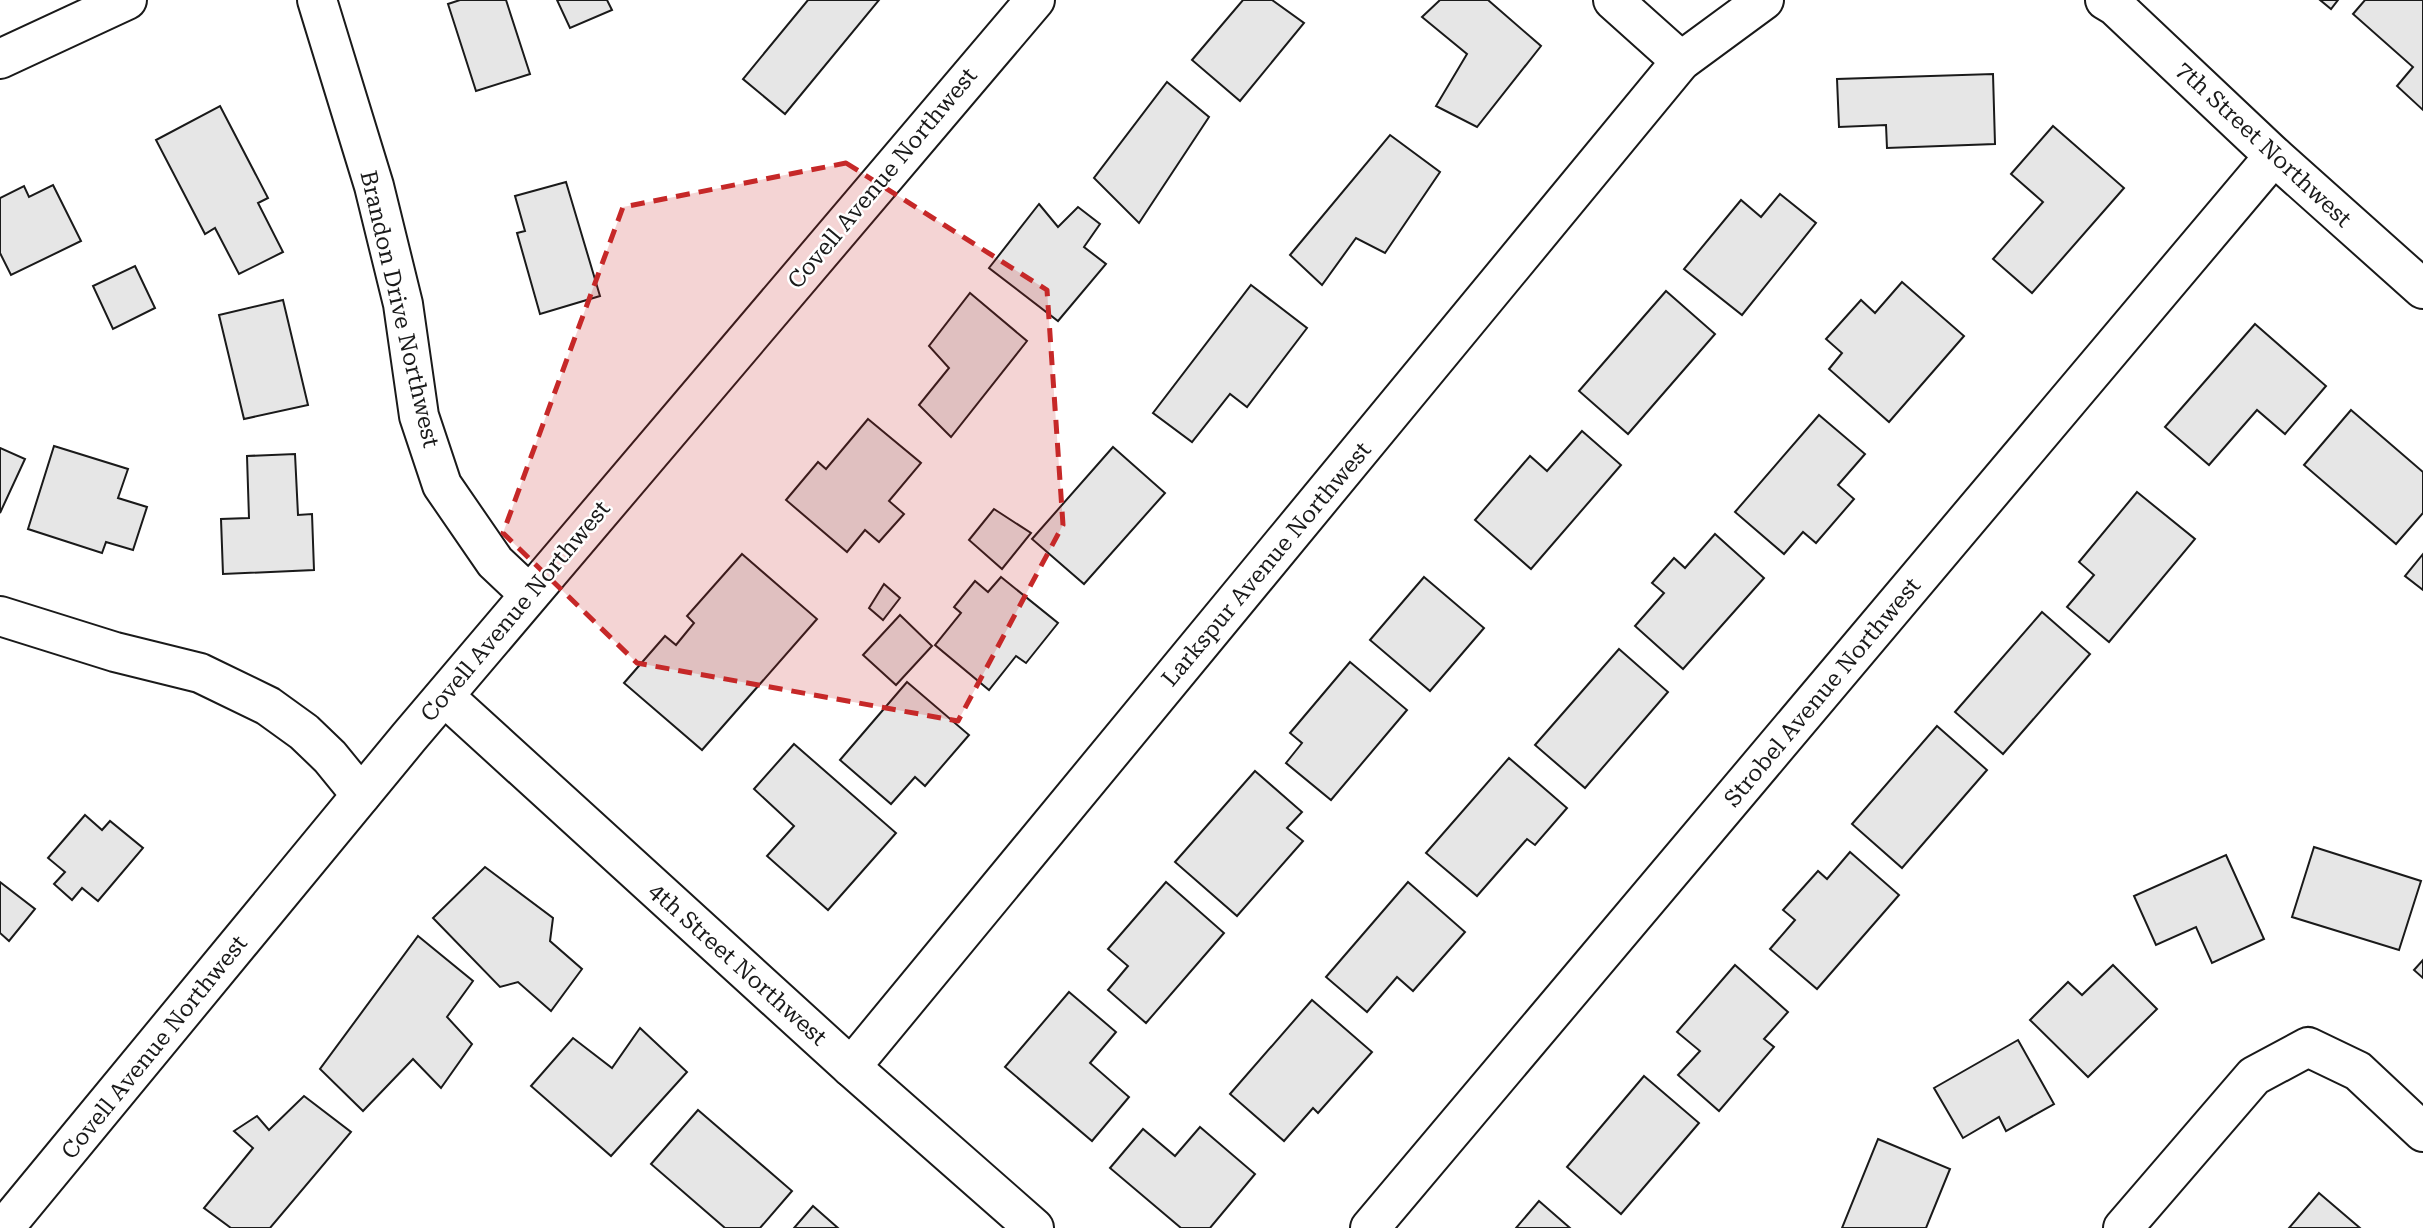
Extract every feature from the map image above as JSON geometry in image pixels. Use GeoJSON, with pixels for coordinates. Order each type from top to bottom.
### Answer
{"type":"FeatureCollection","features":[{"type":"Feature","properties":{"kind":"street"},"geometry":{"type":"LineString","coordinates":[[0,59],[127,0]]}},
{"type":"Feature","properties":{"kind":"street","name":"Brandon Drive Northwest"},"geometry":{"type":"LineString","coordinates":[[317,0],[374,186],[403,304],[419,416],[442,485],[495,562],[529,594]]}},
{"type":"Feature","properties":{"kind":"street","name":"Covell Avenue Northwest"},"geometry":{"type":"LineString","coordinates":[[4,1228],[529,594],[1035,0]]}},
{"type":"Feature","properties":{"kind":"street"},"geometry":{"type":"LineString","coordinates":[[1613,0],[1681,61],[1764,0]]}},
{"type":"Feature","properties":{"kind":"street","name":"7th Street Northwest"},"geometry":{"type":"LineString","coordinates":[[2105,0],[2115,6],[2274,156],[2423,289]]}},
{"type":"Feature","properties":{"kind":"street","name":"Larkspur Avenue Northwest"},"geometry":{"type":"LineString","coordinates":[[851,1067],[1681,61]]}},
{"type":"Feature","properties":{"kind":"street","name":"Strobel Avenue Northwest"},"geometry":{"type":"LineString","coordinates":[[1370,1228],[2274,156]]}},
{"type":"Feature","properties":{"kind":"street"},"geometry":{"type":"LineString","coordinates":[[0,616],[116,652],[200,673],[268,706],[303,732],[330,757],[361,795]]}},
{"type":"Feature","properties":{"kind":"street","name":"4th Street Northwest"},"geometry":{"type":"LineString","coordinates":[[445,697],[851,1067],[1034,1228]]}},
{"type":"Feature","properties":{"kind":"street"},"geometry":{"type":"LineString","coordinates":[[2123,1228],[2254,1076],[2308,1047],[2358,1071],[2423,1132]]}},
{"type":"Feature","properties":{"kind":"highlighted area"},"geometry":{"type":"Polygon","coordinates":[[[846,163],[1047,290],[1063,525],[958,721],[637,663],[503,533],[623,207],[846,163]]]}},
{"type":"Feature","properties":{"kind":"building"},"geometry":{"type":"Polygon","coordinates":[[[460,0],[506,0],[530,74],[476,91],[448,4],[460,0]]]}},
{"type":"Feature","properties":{"kind":"building"},"geometry":{"type":"Polygon","coordinates":[[[557,0],[607,0],[612,10],[570,28],[557,0]]]}},
{"type":"Feature","properties":{"kind":"building"},"geometry":{"type":"Polygon","coordinates":[[[808,0],[879,0],[785,114],[743,79],[808,0]]]}},
{"type":"Feature","properties":{"kind":"building"},"geometry":{"type":"Polygon","coordinates":[[[1243,0],[1272,0],[1304,23],[1240,101],[1192,60],[1243,0]]]}},
{"type":"Feature","properties":{"kind":"building"},"geometry":{"type":"Polygon","coordinates":[[[1440,0],[1488,0],[1541,46],[1477,127],[1436,106],[1467,54],[1422,17],[1440,0]]]}},
{"type":"Feature","properties":{"kind":"building"},"geometry":{"type":"Polygon","coordinates":[[[2320,0],[2338,0],[2331,9],[2320,0]]]}},
{"type":"Feature","properties":{"kind":"building"},"geometry":{"type":"Polygon","coordinates":[[[2365,0],[2423,0],[2423,110],[2397,86],[2413,67],[2353,14],[2365,0]]]}},
{"type":"Feature","properties":{"kind":"building"},"geometry":{"type":"Polygon","coordinates":[[[1993,74],[1995,144],[1887,148],[1886,125],[1839,127],[1837,79],[1993,74]]]}},
{"type":"Feature","properties":{"kind":"building"},"geometry":{"type":"Polygon","coordinates":[[[1167,82],[1209,117],[1139,223],[1094,178],[1167,82]]]}},
{"type":"Feature","properties":{"kind":"building"},"geometry":{"type":"Polygon","coordinates":[[[220,106],[268,198],[258,203],[283,252],[239,274],[215,228],[205,234],[156,140],[220,106]]]}},
{"type":"Feature","properties":{"kind":"building"},"geometry":{"type":"Polygon","coordinates":[[[2053,126],[2124,188],[2032,293],[1993,259],[2043,202],[2011,174],[2053,126]]]}},
{"type":"Feature","properties":{"kind":"building"},"geometry":{"type":"Polygon","coordinates":[[[1390,135],[1440,172],[1385,253],[1356,238],[1322,285],[1290,255],[1390,135]]]}},
{"type":"Feature","properties":{"kind":"building"},"geometry":{"type":"Polygon","coordinates":[[[566,182],[600,296],[540,314],[517,233],[525,231],[515,196],[566,182]]]}},
{"type":"Feature","properties":{"kind":"building"},"geometry":{"type":"Polygon","coordinates":[[[53,185],[81,241],[11,275],[0,253],[0,198],[24,186],[29,197],[53,185]]]}},
{"type":"Feature","properties":{"kind":"building"},"geometry":{"type":"Polygon","coordinates":[[[1780,194],[1816,223],[1742,315],[1684,269],[1741,200],[1761,217],[1780,194]]]}},
{"type":"Feature","properties":{"kind":"building"},"geometry":{"type":"Polygon","coordinates":[[[1039,204],[1058,227],[1078,207],[1100,224],[1084,247],[1106,264],[1058,321],[989,268],[1039,204]]]}},
{"type":"Feature","properties":{"kind":"building"},"geometry":{"type":"Polygon","coordinates":[[[135,266],[155,308],[113,329],[93,286],[135,266]]]}},
{"type":"Feature","properties":{"kind":"building"},"geometry":{"type":"Polygon","coordinates":[[[1902,282],[1964,336],[1889,422],[1829,369],[1842,353],[1826,339],[1861,300],[1875,313],[1902,282]]]}},
{"type":"Feature","properties":{"kind":"building"},"geometry":{"type":"Polygon","coordinates":[[[1251,285],[1307,328],[1247,407],[1230,394],[1192,442],[1153,413],[1251,285]]]}},
{"type":"Feature","properties":{"kind":"building"},"geometry":{"type":"Polygon","coordinates":[[[1666,291],[1715,334],[1628,434],[1579,391],[1666,291]]]}},
{"type":"Feature","properties":{"kind":"building"},"geometry":{"type":"Polygon","coordinates":[[[970,293],[1027,341],[951,437],[919,405],[949,368],[929,346],[970,293]]]}},
{"type":"Feature","properties":{"kind":"building"},"geometry":{"type":"Polygon","coordinates":[[[283,300],[308,405],[244,419],[219,315],[283,300]]]}},
{"type":"Feature","properties":{"kind":"building"},"geometry":{"type":"Polygon","coordinates":[[[2255,324],[2326,386],[2285,434],[2257,410],[2209,465],[2165,427],[2255,324]]]}},
{"type":"Feature","properties":{"kind":"building"},"geometry":{"type":"Polygon","coordinates":[[[2351,410],[2423,472],[2423,513],[2396,544],[2304,465],[2351,410]]]}},
{"type":"Feature","properties":{"kind":"building"},"geometry":{"type":"Polygon","coordinates":[[[1819,415],[1865,454],[1838,485],[1854,499],[1816,543],[1803,532],[1784,554],[1735,512],[1819,415]]]}},
{"type":"Feature","properties":{"kind":"building"},"geometry":{"type":"Polygon","coordinates":[[[868,419],[921,463],[889,501],[904,514],[879,542],[865,530],[847,552],[786,500],[818,462],[826,469],[868,419]]]}},
{"type":"Feature","properties":{"kind":"building"},"geometry":{"type":"Polygon","coordinates":[[[1582,431],[1621,465],[1531,569],[1475,520],[1530,456],[1547,471],[1582,431]]]}},
{"type":"Feature","properties":{"kind":"building"},"geometry":{"type":"Polygon","coordinates":[[[54,446],[128,469],[118,498],[147,507],[133,550],[106,542],[102,553],[28,529],[54,446]]]}},
{"type":"Feature","properties":{"kind":"building"},"geometry":{"type":"Polygon","coordinates":[[[1113,447],[1165,493],[1084,584],[1032,539],[1113,447]]]}},
{"type":"Feature","properties":{"kind":"building"},"geometry":{"type":"Polygon","coordinates":[[[0,448],[25,459],[0,513],[0,448]]]}},
{"type":"Feature","properties":{"kind":"building"},"geometry":{"type":"Polygon","coordinates":[[[295,454],[298,515],[312,514],[314,570],[223,574],[221,519],[249,518],[247,456],[295,454]]]}},
{"type":"Feature","properties":{"kind":"building"},"geometry":{"type":"Polygon","coordinates":[[[2137,492],[2195,539],[2109,642],[2067,607],[2094,575],[2079,562],[2137,492]]]}},
{"type":"Feature","properties":{"kind":"building"},"geometry":{"type":"Polygon","coordinates":[[[994,509],[1031,533],[1002,569],[969,540],[994,509]]]}},
{"type":"Feature","properties":{"kind":"building"},"geometry":{"type":"Polygon","coordinates":[[[1715,534],[1764,578],[1683,669],[1635,626],[1664,593],[1652,583],[1674,558],[1685,568],[1715,534]]]}},
{"type":"Feature","properties":{"kind":"building"},"geometry":{"type":"Polygon","coordinates":[[[742,554],[817,619],[702,750],[624,683],[665,636],[676,645],[694,623],[687,616],[742,554]]]}},
{"type":"Feature","properties":{"kind":"building"},"geometry":{"type":"Polygon","coordinates":[[[2423,554],[2423,590],[2405,576],[2423,554]]]}},
{"type":"Feature","properties":{"kind":"building"},"geometry":{"type":"Polygon","coordinates":[[[1001,577],[1058,623],[1026,663],[1016,656],[989,690],[935,645],[961,613],[954,607],[975,581],[988,592],[1001,577]]]}},
{"type":"Feature","properties":{"kind":"building"},"geometry":{"type":"Polygon","coordinates":[[[1424,577],[1484,628],[1430,691],[1370,640],[1424,577]]]}},
{"type":"Feature","properties":{"kind":"building"},"geometry":{"type":"Polygon","coordinates":[[[884,584],[900,598],[883,620],[869,608],[884,584]]]}},
{"type":"Feature","properties":{"kind":"building"},"geometry":{"type":"Polygon","coordinates":[[[2042,612],[2090,654],[2003,754],[1955,712],[2042,612]]]}},
{"type":"Feature","properties":{"kind":"building"},"geometry":{"type":"Polygon","coordinates":[[[900,615],[932,646],[896,685],[863,655],[900,615]]]}},
{"type":"Feature","properties":{"kind":"building"},"geometry":{"type":"Polygon","coordinates":[[[1619,649],[1668,692],[1585,788],[1535,745],[1619,649]]]}},
{"type":"Feature","properties":{"kind":"building"},"geometry":{"type":"Polygon","coordinates":[[[1350,662],[1407,710],[1331,800],[1286,763],[1302,743],[1290,733],[1350,662]]]}},
{"type":"Feature","properties":{"kind":"building"},"geometry":{"type":"Polygon","coordinates":[[[907,682],[969,735],[925,786],[915,777],[891,804],[840,760],[907,682]]]}},
{"type":"Feature","properties":{"kind":"building"},"geometry":{"type":"Polygon","coordinates":[[[1937,726],[1987,770],[1902,868],[1852,824],[1937,726]]]}},
{"type":"Feature","properties":{"kind":"building"},"geometry":{"type":"Polygon","coordinates":[[[794,744],[896,833],[828,910],[767,856],[794,826],[754,789],[794,744]]]}},
{"type":"Feature","properties":{"kind":"building"},"geometry":{"type":"Polygon","coordinates":[[[1509,758],[1567,808],[1535,845],[1527,839],[1477,896],[1426,853],[1509,758]]]}},
{"type":"Feature","properties":{"kind":"building"},"geometry":{"type":"Polygon","coordinates":[[[1255,771],[1302,812],[1287,828],[1303,841],[1237,916],[1175,862],[1255,771]]]}},
{"type":"Feature","properties":{"kind":"building"},"geometry":{"type":"Polygon","coordinates":[[[85,815],[102,830],[110,821],[143,848],[98,901],[82,888],[72,900],[54,884],[65,872],[48,858],[85,815]]]}},
{"type":"Feature","properties":{"kind":"building"},"geometry":{"type":"Polygon","coordinates":[[[2314,847],[2421,881],[2399,950],[2292,917],[2314,847]]]}},
{"type":"Feature","properties":{"kind":"building"},"geometry":{"type":"Polygon","coordinates":[[[1850,852],[1899,895],[1817,989],[1770,949],[1795,920],[1783,910],[1818,871],[1827,879],[1850,852]]]}},
{"type":"Feature","properties":{"kind":"building"},"geometry":{"type":"Polygon","coordinates":[[[2226,855],[2264,939],[2212,963],[2196,927],[2156,945],[2134,896],[2226,855]]]}},
{"type":"Feature","properties":{"kind":"building"},"geometry":{"type":"Polygon","coordinates":[[[485,867],[553,918],[550,941],[582,969],[551,1011],[518,982],[500,987],[433,918],[485,867]]]}},
{"type":"Feature","properties":{"kind":"building"},"geometry":{"type":"Polygon","coordinates":[[[0,882],[35,909],[9,941],[0,933],[0,882]]]}},
{"type":"Feature","properties":{"kind":"building"},"geometry":{"type":"Polygon","coordinates":[[[1166,882],[1224,933],[1146,1023],[1108,990],[1128,966],[1108,949],[1166,882]]]}},
{"type":"Feature","properties":{"kind":"building"},"geometry":{"type":"Polygon","coordinates":[[[1408,882],[1465,932],[1413,991],[1397,977],[1367,1012],[1326,977],[1408,882]]]}},
{"type":"Feature","properties":{"kind":"building"},"geometry":{"type":"Polygon","coordinates":[[[418,936],[473,981],[447,1017],[472,1044],[441,1088],[413,1059],[363,1111],[320,1069],[418,936]]]}},
{"type":"Feature","properties":{"kind":"building"},"geometry":{"type":"Polygon","coordinates":[[[2423,960],[2423,978],[2414,970],[2423,960]]]}},
{"type":"Feature","properties":{"kind":"building"},"geometry":{"type":"Polygon","coordinates":[[[1735,965],[1788,1012],[1764,1039],[1774,1047],[1719,1111],[1678,1075],[1700,1051],[1677,1032],[1735,965]]]}},
{"type":"Feature","properties":{"kind":"building"},"geometry":{"type":"Polygon","coordinates":[[[2113,965],[2157,1009],[2088,1077],[2030,1020],[2068,982],[2082,995],[2113,965]]]}},
{"type":"Feature","properties":{"kind":"building"},"geometry":{"type":"Polygon","coordinates":[[[1069,992],[1116,1032],[1090,1063],[1129,1097],[1092,1141],[1005,1067],[1069,992]]]}},
{"type":"Feature","properties":{"kind":"building"},"geometry":{"type":"Polygon","coordinates":[[[1312,1000],[1372,1052],[1318,1113],[1313,1108],[1284,1141],[1230,1094],[1312,1000]]]}},
{"type":"Feature","properties":{"kind":"building"},"geometry":{"type":"Polygon","coordinates":[[[640,1028],[687,1072],[611,1156],[531,1086],[573,1038],[612,1068],[640,1028]]]}},
{"type":"Feature","properties":{"kind":"building"},"geometry":{"type":"Polygon","coordinates":[[[2018,1040],[2054,1104],[2006,1131],[1999,1117],[1963,1138],[1934,1088],[2018,1040]]]}},
{"type":"Feature","properties":{"kind":"building"},"geometry":{"type":"Polygon","coordinates":[[[1644,1076],[1699,1123],[1621,1214],[1567,1167],[1644,1076]]]}},
{"type":"Feature","properties":{"kind":"building"},"geometry":{"type":"Polygon","coordinates":[[[304,1096],[351,1132],[270,1228],[231,1228],[204,1208],[253,1148],[234,1131],[257,1116],[269,1130],[304,1096]]]}},
{"type":"Feature","properties":{"kind":"building"},"geometry":{"type":"Polygon","coordinates":[[[698,1110],[792,1191],[760,1228],[725,1228],[651,1164],[698,1110]]]}},
{"type":"Feature","properties":{"kind":"building"},"geometry":{"type":"Polygon","coordinates":[[[1200,1127],[1255,1174],[1210,1228],[1181,1228],[1110,1168],[1143,1129],[1175,1156],[1200,1127]]]}},
{"type":"Feature","properties":{"kind":"building"},"geometry":{"type":"Polygon","coordinates":[[[1878,1139],[1950,1169],[1926,1228],[1842,1228],[1878,1139]]]}},
{"type":"Feature","properties":{"kind":"building"},"geometry":{"type":"Polygon","coordinates":[[[2319,1193],[2360,1228],[2289,1228],[2319,1193]]]}},
{"type":"Feature","properties":{"kind":"building"},"geometry":{"type":"Polygon","coordinates":[[[1539,1201],[1570,1228],[1516,1228],[1539,1201]]]}},
{"type":"Feature","properties":{"kind":"building"},"geometry":{"type":"Polygon","coordinates":[[[813,1206],[838,1228],[794,1228],[813,1206]]]}}]}
